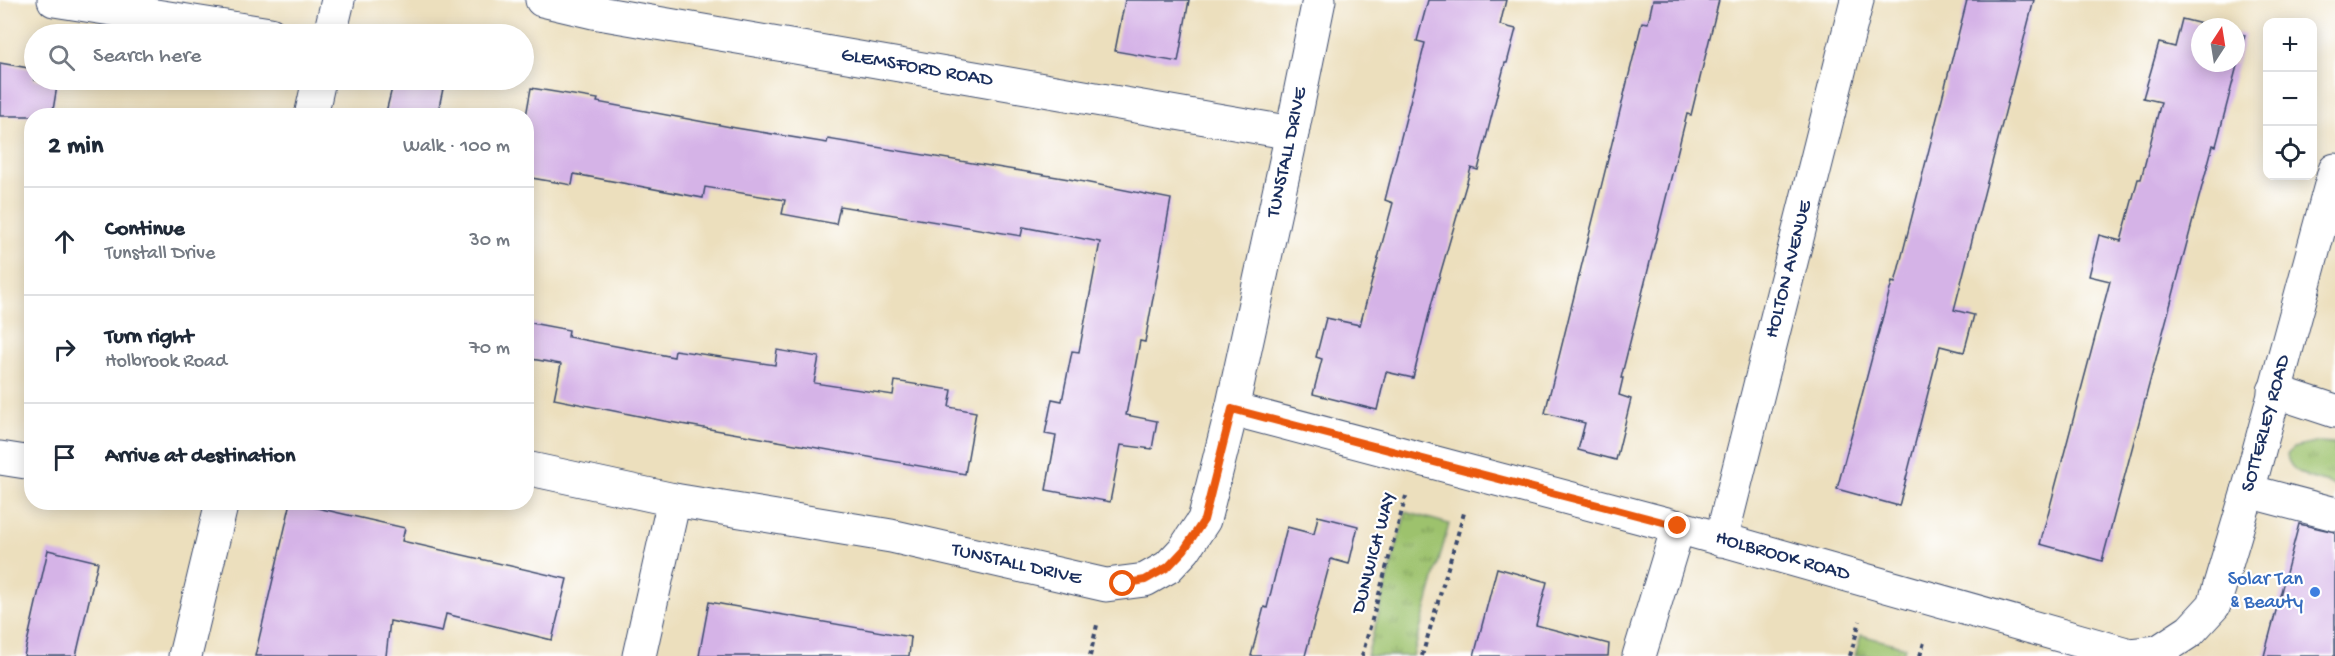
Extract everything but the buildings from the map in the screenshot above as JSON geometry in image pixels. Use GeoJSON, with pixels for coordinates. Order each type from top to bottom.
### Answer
{"type":"FeatureCollection","features":[{"type":"Feature","properties":{"kind":"street"},"geometry":{"type":"LineString","coordinates":[[54,0],[206,24]]}},
{"type":"Feature","properties":{"kind":"street"},"geometry":{"type":"LineString","coordinates":[[332,24],[338,0]]}},
{"type":"Feature","properties":{"kind":"street","name":"GLEMSFORD ROAD"},"geometry":{"type":"LineString","coordinates":[[542,0],[593,12],[1292,133]]}},
{"type":"Feature","properties":{"kind":"street","name":"TUNSTALL DRIVE"},"geometry":{"type":"LineString","coordinates":[[534,470],[674,500],[891,536],[1106,585],[1145,580],[1168,567],[1184,550],[1204,520],[1232,409],[1319,0]]}},
{"type":"Feature","properties":{"kind":"street","name":"HOLTON AVENUE"},"geometry":{"type":"LineString","coordinates":[[1721,540],[1857,0]]}},
{"type":"Feature","properties":{"kind":"street"},"geometry":{"type":"LineString","coordinates":[[313,108],[317,90]]}},
{"type":"Feature","properties":{"kind":"street","name":"SOTTERLEY ROAD"},"geometry":{"type":"LineString","coordinates":[[2145,655],[2190,632],[2214,605],[2248,491],[2335,170]]}},
{"type":"Feature","properties":{"kind":"street"},"geometry":{"type":"LineString","coordinates":[[2274,391],[2335,411]]}},
{"type":"Feature","properties":{"kind":"street","name":"HOLBROOK ROAD"},"geometry":{"type":"LineString","coordinates":[[1232,409],[1678,526],[1721,540],[2145,655]]}},
{"type":"Feature","properties":{"kind":"street"},"geometry":{"type":"LineString","coordinates":[[0,458],[24,462]]}},
{"type":"Feature","properties":{"kind":"street"},"geometry":{"type":"LineString","coordinates":[[2248,491],[2335,514]]}},
{"type":"Feature","properties":{"kind":"street"},"geometry":{"type":"LineString","coordinates":[[639,656],[674,500]]}},
{"type":"Feature","properties":{"kind":"street"},"geometry":{"type":"LineString","coordinates":[[185,656],[220,510]]}},
{"type":"Feature","properties":{"kind":"street"},"geometry":{"type":"LineString","coordinates":[[1640,656],[1678,526]]}},
{"type":"Feature","properties":{"kind":"path","name":"DUNWICH WAY"},"geometry":{"type":"LineString","coordinates":[[1362,656],[1416,458]]}},
{"type":"Feature","properties":{"kind":"path"},"geometry":{"type":"LineString","coordinates":[[1422,656],[1476,473]]}},
{"type":"Feature","properties":{"kind":"green space"},"geometry":{"type":"Polygon","coordinates":[[[2319,442],[2335,443],[2335,485],[2306,476],[2293,468],[2289,462],[2287,455],[2293,448],[2319,442]]]}},
{"type":"Feature","properties":{"kind":"green space"},"geometry":{"type":"Polygon","coordinates":[[[1406,512],[1449,524],[1413,656],[1367,656],[1406,512]]]}},
{"type":"Feature","properties":{"kind":"green space"},"geometry":{"type":"Polygon","coordinates":[[[1861,635],[1905,647],[1903,656],[1855,656],[1861,635]]]}},
{"type":"Feature","properties":{"kind":"place","name":"Solar Tan & Beauty"},"geometry":{"type":"Point","coordinates":[2315,592]}},
{"type":"Feature","properties":{"kind":"route"},"geometry":{"type":"LineString","coordinates":[[1123,584],[1145,580],[1168,567],[1184,550],[1204,520],[1232,409],[1678,526]]}}]}
